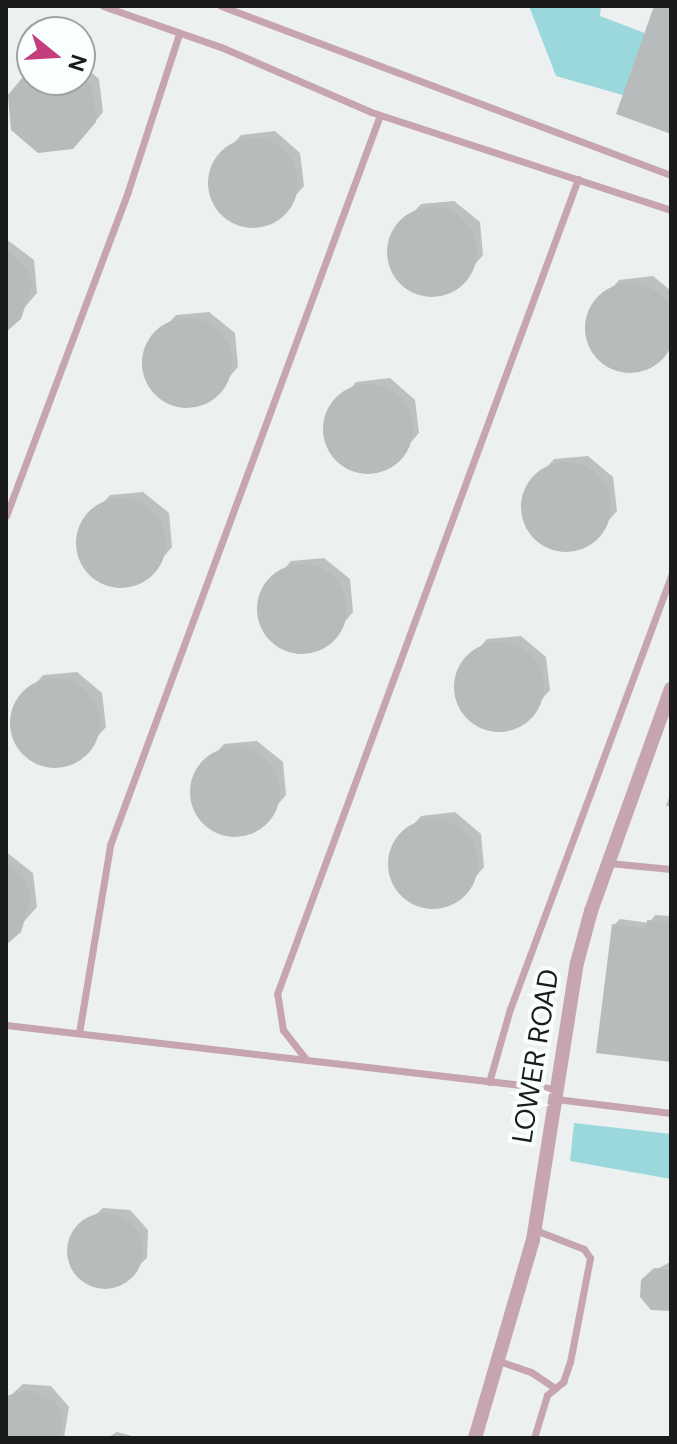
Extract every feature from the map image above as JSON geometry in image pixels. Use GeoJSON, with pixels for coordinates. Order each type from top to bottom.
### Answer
{"type":"FeatureCollection","features":[{"type":"Feature","properties":{"kind":"street","name":"LOWER ROAD"},"geometry":{"type":"LineString","coordinates":[[475,1438],[535,1230],[577,963],[607,863],[671,689]]}},
{"type":"Feature","properties":{"kind":"lane"},"geometry":{"type":"LineString","coordinates":[[103,6],[380,115],[671,210]]}},
{"type":"Feature","properties":{"kind":"lane"},"geometry":{"type":"LineString","coordinates":[[221,6],[671,175]]}},
{"type":"Feature","properties":{"kind":"lane"},"geometry":{"type":"LineString","coordinates":[[6,516],[118,218],[179,34]]}},
{"type":"Feature","properties":{"kind":"lane"},"geometry":{"type":"LineString","coordinates":[[79,1033],[110,845],[380,115]]}},
{"type":"Feature","properties":{"kind":"lane"},"geometry":{"type":"LineString","coordinates":[[305,1058],[283,1030],[277,994],[578,179]]}},
{"type":"Feature","properties":{"kind":"lane"},"geometry":{"type":"LineString","coordinates":[[489,1082],[510,1009],[671,575]]}},
{"type":"Feature","properties":{"kind":"lane"},"geometry":{"type":"LineString","coordinates":[[607,863],[671,869]]}},
{"type":"Feature","properties":{"kind":"lane"},"geometry":{"type":"LineString","coordinates":[[6,1025],[489,1082],[671,1113]]}},
{"type":"Feature","properties":{"kind":"lane"},"geometry":{"type":"LineString","coordinates":[[534,1438],[547,1395],[563,1382],[570,1362],[590,1258],[584,1249],[535,1230]]}},
{"type":"Feature","properties":{"kind":"lane"},"geometry":{"type":"LineString","coordinates":[[499,1361],[531,1372],[555,1388]]}},
{"type":"Feature","properties":{"kind":"shaded area"},"geometry":{"type":"Polygon","coordinates":[[[529,6],[601,6],[600,16],[671,43],[661,106],[556,76],[529,6]]]}},
{"type":"Feature","properties":{"kind":"shaded area"},"geometry":{"type":"Polygon","coordinates":[[[574,1123],[671,1134],[671,1179],[570,1161],[574,1123]]]}},
{"type":"Feature","properties":{"kind":"building"},"geometry":{"type":"Polygon","coordinates":[[[654,6],[671,6],[671,134],[616,114],[654,6]]]}},
{"type":"Feature","properties":{"kind":"building"},"geometry":{"type":"Polygon","coordinates":[[[16,85],[16,96],[93,96],[96,122],[73,149],[38,153],[11,130],[8,95],[16,85]]]}},
{"type":"Feature","properties":{"kind":"building"},"geometry":{"type":"Polygon","coordinates":[[[244,138],[262,138],[278,145],[291,158],[298,174],[298,192],[291,208],[278,221],[262,228],[244,228],[228,221],[215,208],[208,192],[208,174],[215,158],[228,145],[244,138]]]}},
{"type":"Feature","properties":{"kind":"building"},"geometry":{"type":"Polygon","coordinates":[[[423,207],[441,207],[457,214],[470,227],[477,243],[477,261],[470,277],[457,290],[441,297],[423,297],[407,290],[394,277],[387,261],[387,243],[394,227],[407,214],[423,207]]]}},
{"type":"Feature","properties":{"kind":"building"},"geometry":{"type":"Polygon","coordinates":[[[6,249],[26,268],[32,285],[21,319],[6,332],[6,249]]]}},
{"type":"Feature","properties":{"kind":"building"},"geometry":{"type":"Polygon","coordinates":[[[630,283],[647,286],[662,296],[672,311],[675,328],[672,345],[662,360],[647,370],[630,373],[613,370],[598,360],[588,345],[585,328],[588,311],[598,296],[613,286],[630,283]]]}},
{"type":"Feature","properties":{"kind":"building"},"geometry":{"type":"Polygon","coordinates":[[[178,318],[196,318],[212,325],[225,338],[232,354],[232,372],[225,388],[212,401],[196,408],[178,408],[162,401],[149,388],[142,372],[142,354],[149,338],[162,325],[178,318]]]}},
{"type":"Feature","properties":{"kind":"building"},"geometry":{"type":"Polygon","coordinates":[[[359,384],[377,384],[393,391],[406,404],[413,420],[413,438],[406,454],[393,467],[377,474],[359,474],[343,467],[330,454],[323,438],[323,420],[330,404],[343,391],[359,384]]]}},
{"type":"Feature","properties":{"kind":"building"},"geometry":{"type":"Polygon","coordinates":[[[557,462],[575,462],[591,469],[604,482],[611,498],[611,516],[604,532],[591,545],[575,552],[557,552],[541,545],[528,532],[521,516],[521,498],[528,482],[541,469],[557,462]]]}},
{"type":"Feature","properties":{"kind":"building"},"geometry":{"type":"Polygon","coordinates":[[[112,498],[130,498],[146,505],[159,518],[166,534],[166,552],[159,568],[146,581],[130,588],[112,588],[96,581],[83,568],[76,552],[76,534],[83,518],[96,505],[112,498]]]}},
{"type":"Feature","properties":{"kind":"building"},"geometry":{"type":"Polygon","coordinates":[[[293,564],[311,564],[327,571],[340,584],[347,600],[347,618],[340,634],[327,647],[311,654],[293,654],[277,647],[264,634],[257,618],[257,600],[264,584],[277,571],[293,564]]]}},
{"type":"Feature","properties":{"kind":"building"},"geometry":{"type":"Polygon","coordinates":[[[490,642],[508,642],[524,649],[537,662],[544,678],[544,696],[537,712],[524,725],[508,732],[490,732],[474,725],[461,712],[454,696],[454,678],[461,662],[474,649],[490,642]]]}},
{"type":"Feature","properties":{"kind":"building"},"geometry":{"type":"Polygon","coordinates":[[[46,678],[64,678],[80,685],[93,698],[100,714],[100,732],[93,748],[80,761],[64,768],[46,768],[30,761],[17,748],[10,732],[10,714],[17,698],[30,685],[46,678]]]}},
{"type":"Feature","properties":{"kind":"building"},"geometry":{"type":"Polygon","coordinates":[[[226,747],[244,747],[260,754],[273,767],[280,783],[280,801],[273,817],[260,830],[244,837],[226,837],[210,830],[197,817],[190,801],[190,783],[197,767],[210,754],[226,747]]]}},
{"type":"Feature","properties":{"kind":"building"},"geometry":{"type":"Polygon","coordinates":[[[424,819],[442,819],[458,826],[471,839],[478,855],[478,873],[471,889],[458,902],[442,909],[424,909],[408,902],[395,889],[388,873],[388,855],[395,839],[408,826],[424,819]]]}},
{"type":"Feature","properties":{"kind":"building"},"geometry":{"type":"Polygon","coordinates":[[[6,863],[26,881],[31,899],[21,932],[6,945],[6,863]]]}},
{"type":"Feature","properties":{"kind":"building"},"geometry":{"type":"Polygon","coordinates":[[[647,920],[671,922],[671,1062],[596,1053],[612,924],[646,929],[647,920]]]}},
{"type":"Feature","properties":{"kind":"building"},"geometry":{"type":"Polygon","coordinates":[[[105,1213],[119,1216],[132,1224],[140,1237],[143,1251],[140,1265],[132,1278],[119,1286],[105,1289],[91,1286],[78,1278],[70,1265],[67,1251],[70,1237],[78,1224],[91,1216],[105,1213]]]}},
{"type":"Feature","properties":{"kind":"building"},"geometry":{"type":"Polygon","coordinates":[[[654,1268],[671,1270],[671,1311],[651,1310],[640,1297],[641,1280],[654,1268]]]}},
{"type":"Feature","properties":{"kind":"building"},"geometry":{"type":"Polygon","coordinates":[[[28,1390],[55,1402],[62,1415],[62,1438],[6,1438],[6,1396],[28,1390]]]}}]}
